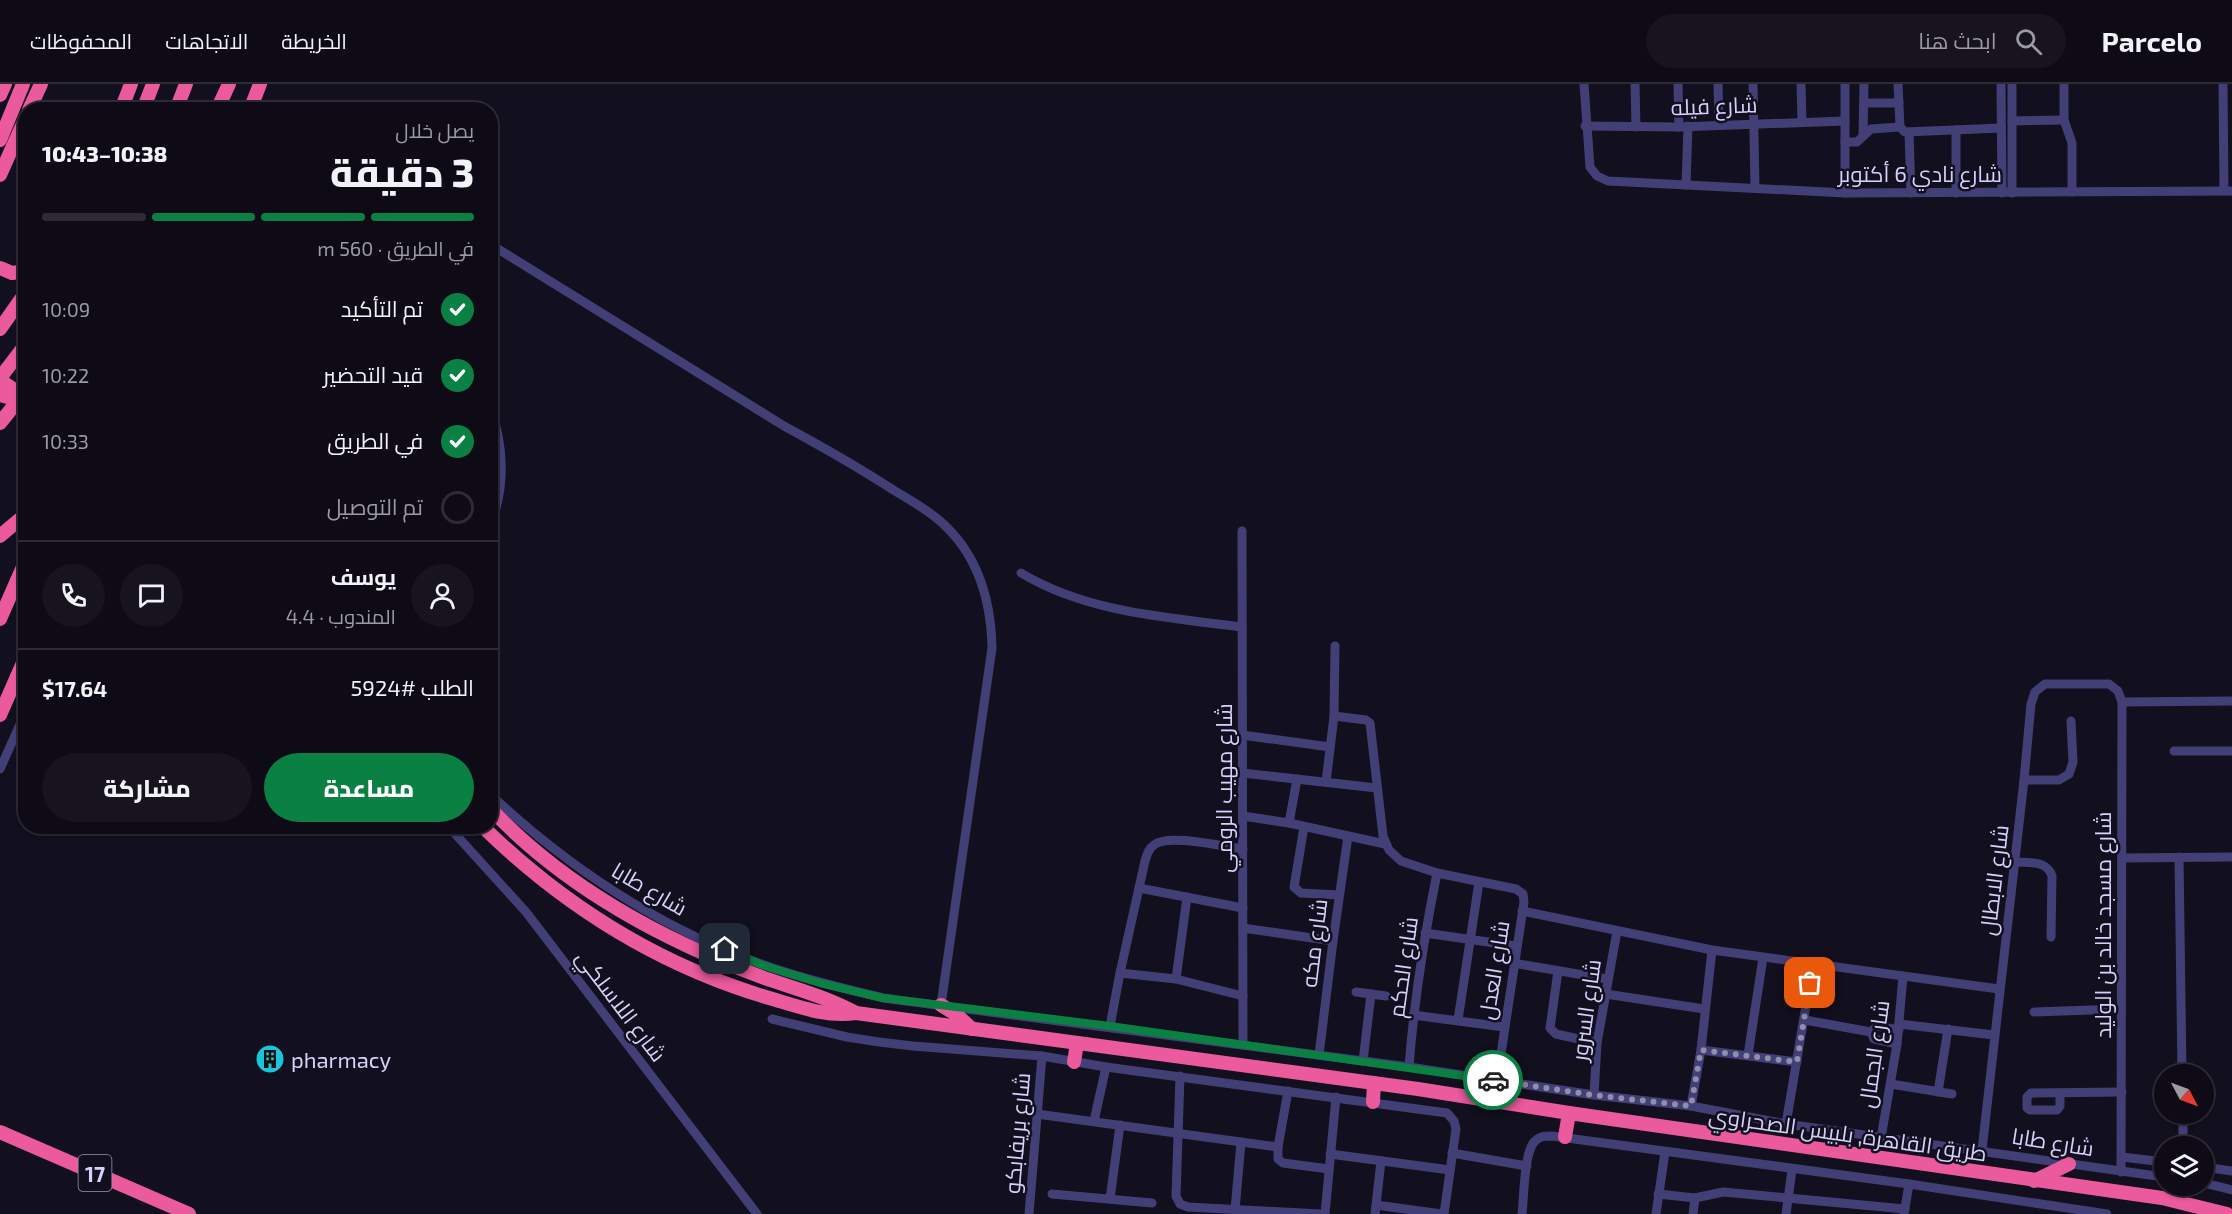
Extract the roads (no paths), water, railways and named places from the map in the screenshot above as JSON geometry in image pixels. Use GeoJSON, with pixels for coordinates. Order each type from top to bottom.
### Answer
{"type":"FeatureCollection","features":[{"type":"Feature","properties":{"kind":"highway"},"geometry":{"type":"LineString","coordinates":[[0,95],[5,84]]}},
{"type":"Feature","properties":{"kind":"highway"},"geometry":{"type":"LineString","coordinates":[[0,140],[23,84]]}},
{"type":"Feature","properties":{"kind":"highway"},"geometry":{"type":"LineString","coordinates":[[33,102],[41,84]]}},
{"type":"Feature","properties":{"kind":"highway"},"geometry":{"type":"LineString","coordinates":[[124,102],[131,84]]}},
{"type":"Feature","properties":{"kind":"highway"},"geometry":{"type":"LineString","coordinates":[[146,102],[153,84]]}},
{"type":"Feature","properties":{"kind":"highway"},"geometry":{"type":"LineString","coordinates":[[179,102],[186,84]]}},
{"type":"Feature","properties":{"kind":"highway"},"geometry":{"type":"LineString","coordinates":[[218,102],[221,84]]}},
{"type":"Feature","properties":{"kind":"highway"},"geometry":{"type":"LineString","coordinates":[[221,102],[229,84]]}},
{"type":"Feature","properties":{"kind":"highway"},"geometry":{"type":"LineString","coordinates":[[253,102],[261,84]]}},
{"type":"Feature","properties":{"kind":"highway"},"geometry":{"type":"LineString","coordinates":[[257,102],[261,84]]}},
{"type":"Feature","properties":{"kind":"highway"},"geometry":{"type":"LineString","coordinates":[[0,175],[18,135]]}},
{"type":"Feature","properties":{"kind":"highway"},"geometry":{"type":"LineString","coordinates":[[0,268],[12,273],[18,272]]}},
{"type":"Feature","properties":{"kind":"highway"},"geometry":{"type":"LineString","coordinates":[[0,329],[18,303]]}},
{"type":"Feature","properties":{"kind":"highway"},"geometry":{"type":"LineString","coordinates":[[18,355],[0,379],[18,394]]}},
{"type":"Feature","properties":{"kind":"highway"},"geometry":{"type":"LineString","coordinates":[[0,395],[18,398]]}},
{"type":"Feature","properties":{"kind":"highway"},"geometry":{"type":"LineString","coordinates":[[0,423],[18,402]]}},
{"type":"Feature","properties":{"kind":"highway"},"geometry":{"type":"LineString","coordinates":[[0,536],[18,521]]}},
{"type":"Feature","properties":{"kind":"highway"},"geometry":{"type":"LineString","coordinates":[[0,619],[18,578]]}},
{"type":"Feature","properties":{"kind":"highway"},"geometry":{"type":"LineString","coordinates":[[0,715],[18,674]]}},
{"type":"Feature","properties":{"kind":"highway"},"geometry":{"type":"LineString","coordinates":[[498,813],[511,822],[576,880],[620,911],[660,933],[758,975],[840,1004],[856,1013]]}},
{"type":"Feature","properties":{"kind":"highway"},"geometry":{"type":"LineString","coordinates":[[491,834],[528,868],[585,912],[657,955],[750,993],[833,1015],[856,1013]]}},
{"type":"Feature","properties":{"kind":"highway"},"geometry":{"type":"LineString","coordinates":[[941,1005],[957,1015],[972,1029]]}},
{"type":"Feature","properties":{"kind":"highway","name":"طريق القاهرة, بلبيس الصحراوي"},"geometry":{"type":"LineString","coordinates":[[856,1013],[1374,1083],[2162,1198],[2228,1214]]}},
{"type":"Feature","properties":{"kind":"highway"},"geometry":{"type":"LineString","coordinates":[[1074,1062],[1077,1043]]}},
{"type":"Feature","properties":{"kind":"highway"},"geometry":{"type":"LineString","coordinates":[[1373,1102],[1374,1083]]}},
{"type":"Feature","properties":{"kind":"highway"},"geometry":{"type":"LineString","coordinates":[[1566,1137],[1569,1113]]}},
{"type":"Feature","properties":{"kind":"highway","name":"17"},"geometry":{"type":"LineString","coordinates":[[0,1132],[189,1214]]}},
{"type":"Feature","properties":{"kind":"highway"},"geometry":{"type":"LineString","coordinates":[[2034,1181],[2069,1164]]}},
{"type":"Feature","properties":{"kind":"street"},"geometry":{"type":"LineString","coordinates":[[1584,84],[1585,126]]}},
{"type":"Feature","properties":{"kind":"street"},"geometry":{"type":"LineString","coordinates":[[1635,84],[1636,127]]}},
{"type":"Feature","properties":{"kind":"street"},"geometry":{"type":"LineString","coordinates":[[1678,84],[1686,185]]}},
{"type":"Feature","properties":{"kind":"street"},"geometry":{"type":"LineString","coordinates":[[1718,84],[1719,124]]}},
{"type":"Feature","properties":{"kind":"street"},"geometry":{"type":"LineString","coordinates":[[1753,84],[1755,188]]}},
{"type":"Feature","properties":{"kind":"street"},"geometry":{"type":"LineString","coordinates":[[1801,84],[1802,121]]}},
{"type":"Feature","properties":{"kind":"street"},"geometry":{"type":"LineString","coordinates":[[1845,84],[1845,193]]}},
{"type":"Feature","properties":{"kind":"street"},"geometry":{"type":"LineString","coordinates":[[1863,135],[1864,84]]}},
{"type":"Feature","properties":{"kind":"street"},"geometry":{"type":"LineString","coordinates":[[1898,84],[1911,193]]}},
{"type":"Feature","properties":{"kind":"street"},"geometry":{"type":"LineString","coordinates":[[2001,84],[2002,193]]}},
{"type":"Feature","properties":{"kind":"street"},"geometry":{"type":"LineString","coordinates":[[2012,84],[2012,193]]}},
{"type":"Feature","properties":{"kind":"street"},"geometry":{"type":"LineString","coordinates":[[2064,84],[2064,120],[2072,143],[2072,192]]}},
{"type":"Feature","properties":{"kind":"street"},"geometry":{"type":"LineString","coordinates":[[2223,84],[2228,191]]}},
{"type":"Feature","properties":{"kind":"street"},"geometry":{"type":"LineString","coordinates":[[1864,103],[1899,103]]}},
{"type":"Feature","properties":{"kind":"street"},"geometry":{"type":"LineString","coordinates":[[2012,121],[2064,120]]}},
{"type":"Feature","properties":{"kind":"street","name":"شارع فيله"},"geometry":{"type":"LineString","coordinates":[[1585,126],[1636,127],[1845,121]]}},
{"type":"Feature","properties":{"kind":"street","name":"شارع نادي 6 أكتوبر"},"geometry":{"type":"LineString","coordinates":[[1585,126],[1590,167],[1597,176],[1608,181],[1845,193],[2228,191]]}},
{"type":"Feature","properties":{"kind":"street"},"geometry":{"type":"LineString","coordinates":[[1845,142],[1857,142],[1871,129],[2001,128]]}},
{"type":"Feature","properties":{"kind":"street"},"geometry":{"type":"LineString","coordinates":[[1956,130],[1956,193]]}},
{"type":"Feature","properties":{"kind":"street"},"geometry":{"type":"LineString","coordinates":[[498,249],[784,426],[832,451],[931,514],[966,550],[978,574],[989,608],[992,648],[941,1005]]}},
{"type":"Feature","properties":{"kind":"street"},"geometry":{"type":"LineString","coordinates":[[498,430],[502,476],[498,508]]}},
{"type":"Feature","properties":{"kind":"street","name":"شارع مهيب الرومي"},"geometry":{"type":"LineString","coordinates":[[1242,531],[1243,1045]]}},
{"type":"Feature","properties":{"kind":"street"},"geometry":{"type":"LineString","coordinates":[[1021,573],[1051,590],[1096,605],[1142,614],[1242,627]]}},
{"type":"Feature","properties":{"kind":"street"},"geometry":{"type":"LineString","coordinates":[[1326,782],[1334,716],[1335,646]]}},
{"type":"Feature","properties":{"kind":"street","name":"شارع الابطال"},"geometry":{"type":"LineString","coordinates":[[1982,1150],[2031,704],[2035,692],[2045,684],[2109,684],[2118,691],[2122,702]]}},
{"type":"Feature","properties":{"kind":"street"},"geometry":{"type":"LineString","coordinates":[[2122,702],[2232,701]]}},
{"type":"Feature","properties":{"kind":"street","name":"شارع مسجد خالد بن الوليد"},"geometry":{"type":"LineString","coordinates":[[2121,1172],[2122,702]]}},
{"type":"Feature","properties":{"kind":"street"},"geometry":{"type":"LineString","coordinates":[[1334,716],[1366,720],[1370,723],[1385,844]]}},
{"type":"Feature","properties":{"kind":"street"},"geometry":{"type":"LineString","coordinates":[[2024,780],[2059,780],[2069,774],[2073,762],[2071,721]]}},
{"type":"Feature","properties":{"kind":"street"},"geometry":{"type":"LineString","coordinates":[[0,769],[18,729]]}},
{"type":"Feature","properties":{"kind":"street"},"geometry":{"type":"LineString","coordinates":[[1242,735],[1330,747]]}},
{"type":"Feature","properties":{"kind":"street"},"geometry":{"type":"LineString","coordinates":[[2174,751],[2232,751]]}},
{"type":"Feature","properties":{"kind":"street"},"geometry":{"type":"LineString","coordinates":[[1242,773],[1377,788]]}},
{"type":"Feature","properties":{"kind":"street"},"geometry":{"type":"LineString","coordinates":[[1289,823],[1297,779]]}},
{"type":"Feature","properties":{"kind":"street","name":"شارع طابا"},"geometry":{"type":"LineString","coordinates":[[498,805],[511,822],[625,900],[707,941],[762,965],[820,983],[883,998],[1110,1026],[1593,1095],[1691,1106],[1786,1124],[2154,1176]]}},
{"type":"Feature","properties":{"kind":"street"},"geometry":{"type":"LineString","coordinates":[[1243,816],[1289,823],[1385,844],[1401,861],[1437,873],[1516,889],[1522,894],[1523,907],[1617,932],[1763,958],[1999,989]]}},
{"type":"Feature","properties":{"kind":"street"},"geometry":{"type":"LineString","coordinates":[[1304,827],[1294,887],[1301,893],[1339,895]]}},
{"type":"Feature","properties":{"kind":"street","name":"شارع اللاسلكي"},"geometry":{"type":"LineString","coordinates":[[455,834],[526,912],[757,1214]]}},
{"type":"Feature","properties":{"kind":"street","name":"شارع مكه"},"geometry":{"type":"LineString","coordinates":[[1319,1055],[1348,836]]}},
{"type":"Feature","properties":{"kind":"street"},"geometry":{"type":"LineString","coordinates":[[1110,1026],[1138,888],[1148,851],[1159,841],[1168,839],[1243,849]]}},
{"type":"Feature","properties":{"kind":"street"},"geometry":{"type":"LineString","coordinates":[[2179,857],[2182,1064]]}},
{"type":"Feature","properties":{"kind":"street"},"geometry":{"type":"LineString","coordinates":[[2122,858],[2232,857]]}},
{"type":"Feature","properties":{"kind":"street"},"geometry":{"type":"LineString","coordinates":[[2014,862],[2042,864],[2051,871],[2051,937]]}},
{"type":"Feature","properties":{"kind":"street","name":"شارع الحكم"},"geometry":{"type":"LineString","coordinates":[[1409,1067],[1413,1015],[1425,933],[1437,873]]}},
{"type":"Feature","properties":{"kind":"street"},"geometry":{"type":"LineString","coordinates":[[1458,1020],[1479,882]]}},
{"type":"Feature","properties":{"kind":"street"},"geometry":{"type":"LineString","coordinates":[[1138,888],[1243,908]]}},
{"type":"Feature","properties":{"kind":"street"},"geometry":{"type":"LineString","coordinates":[[1176,979],[1187,897]]}},
{"type":"Feature","properties":{"kind":"street","name":"شارع العدل"},"geometry":{"type":"LineString","coordinates":[[1497,1080],[1523,907]]}},
{"type":"Feature","properties":{"kind":"street"},"geometry":{"type":"LineString","coordinates":[[1243,928],[1333,941]]}},
{"type":"Feature","properties":{"kind":"street","name":"شارع السرور"},"geometry":{"type":"LineString","coordinates":[[1593,1095],[1597,1043],[1617,932]]}},
{"type":"Feature","properties":{"kind":"street"},"geometry":{"type":"LineString","coordinates":[[1425,933],[1516,946]]}},
{"type":"Feature","properties":{"kind":"street"},"geometry":{"type":"LineString","coordinates":[[1691,1106],[1701,1050],[1712,950]]}},
{"type":"Feature","properties":{"kind":"street"},"geometry":{"type":"LineString","coordinates":[[1748,1055],[1763,958]]}},
{"type":"Feature","properties":{"kind":"street"},"geometry":{"type":"LineString","coordinates":[[1513,963],[1607,979]]}},
{"type":"Feature","properties":{"kind":"street"},"geometry":{"type":"LineString","coordinates":[[1786,1124],[1813,964]]}},
{"type":"Feature","properties":{"kind":"street"},"geometry":{"type":"LineString","coordinates":[[1558,971],[1550,1024],[1552,1032],[1597,1043]]}},
{"type":"Feature","properties":{"kind":"street"},"geometry":{"type":"LineString","coordinates":[[1120,973],[1176,979],[1243,996]]}},
{"type":"Feature","properties":{"kind":"street","name":"شارع الجمال"},"geometry":{"type":"LineString","coordinates":[[1881,1138],[1897,1044],[1903,976]]}},
{"type":"Feature","properties":{"kind":"street"},"geometry":{"type":"LineString","coordinates":[[1356,992],[1386,996]]}},
{"type":"Feature","properties":{"kind":"street"},"geometry":{"type":"LineString","coordinates":[[1364,1061],[1371,994]]}},
{"type":"Feature","properties":{"kind":"street"},"geometry":{"type":"LineString","coordinates":[[1606,994],[1704,1009]]}},
{"type":"Feature","properties":{"kind":"street"},"geometry":{"type":"LineString","coordinates":[[2034,1012],[2121,1009]]}},
{"type":"Feature","properties":{"kind":"street"},"geometry":{"type":"LineString","coordinates":[[1413,1015],[1504,1027]]}},
{"type":"Feature","properties":{"kind":"street"},"geometry":{"type":"LineString","coordinates":[[772,1019],[847,1037],[902,1045],[1042,1056],[1106,1067],[1447,1113],[1454,1121],[1456,1129],[1443,1214],[1376,1209],[1381,1161]]}},
{"type":"Feature","properties":{"kind":"street"},"geometry":{"type":"LineString","coordinates":[[1805,1020],[1871,1032]]}},
{"type":"Feature","properties":{"kind":"street"},"geometry":{"type":"LineString","coordinates":[[1871,1032],[1877,1026],[1947,1029],[1994,1035]]}},
{"type":"Feature","properties":{"kind":"street"},"geometry":{"type":"LineString","coordinates":[[1938,1092],[1947,1029]]}},
{"type":"Feature","properties":{"kind":"street"},"geometry":{"type":"LineString","coordinates":[[1871,1032],[1874,1039],[1897,1044]]}},
{"type":"Feature","properties":{"kind":"street"},"geometry":{"type":"LineString","coordinates":[[1701,1050],[1797,1062]]}},
{"type":"Feature","properties":{"kind":"street","name":"شارع بريفابكو"},"geometry":{"type":"LineString","coordinates":[[1029,1214],[1042,1056]]}},
{"type":"Feature","properties":{"kind":"street"},"geometry":{"type":"LineString","coordinates":[[1094,1121],[1106,1067]]}},
{"type":"Feature","properties":{"kind":"street"},"geometry":{"type":"LineString","coordinates":[[1180,1076],[1176,1196],[1177,1200],[1188,1207],[1323,1214],[1336,1097]]}},
{"type":"Feature","properties":{"kind":"street"},"geometry":{"type":"LineString","coordinates":[[1891,1084],[1952,1094]]}},
{"type":"Feature","properties":{"kind":"street"},"geometry":{"type":"LineString","coordinates":[[1288,1091],[1277,1156],[1283,1163],[1329,1169]]}},
{"type":"Feature","properties":{"kind":"street"},"geometry":{"type":"LineString","coordinates":[[2060,1093],[2122,1092]]}},
{"type":"Feature","properties":{"kind":"street"},"geometry":{"type":"LineString","coordinates":[[1037,1114],[1278,1147]]}},
{"type":"Feature","properties":{"kind":"street"},"geometry":{"type":"LineString","coordinates":[[1110,1199],[1120,1125]]}},
{"type":"Feature","properties":{"kind":"street"},"geometry":{"type":"LineString","coordinates":[[1522,1214],[1529,1151],[1536,1139],[1543,1136],[1566,1137],[1792,1170],[1909,1184],[2107,1214]]}},
{"type":"Feature","properties":{"kind":"street"},"geometry":{"type":"LineString","coordinates":[[1235,1210],[1241,1142]]}},
{"type":"Feature","properties":{"kind":"street"},"geometry":{"type":"LineString","coordinates":[[1656,1214],[1665,1152]]}},
{"type":"Feature","properties":{"kind":"street"},"geometry":{"type":"LineString","coordinates":[[1452,1153],[1527,1166]]}},
{"type":"Feature","properties":{"kind":"street"},"geometry":{"type":"LineString","coordinates":[[1330,1154],[1450,1170]]}},
{"type":"Feature","properties":{"kind":"street"},"geometry":{"type":"LineString","coordinates":[[2122,1157],[2154,1161]]}},
{"type":"Feature","properties":{"kind":"street"},"geometry":{"type":"LineString","coordinates":[[2214,1168],[2232,1171]]}},
{"type":"Feature","properties":{"kind":"street"},"geometry":{"type":"LineString","coordinates":[[1786,1214],[1792,1170]]}},
{"type":"Feature","properties":{"kind":"street"},"geometry":{"type":"LineString","coordinates":[[1658,1194],[1695,1198],[1723,1192],[1788,1198],[1861,1209],[1905,1211],[1909,1184]]}},
{"type":"Feature","properties":{"kind":"street"},"geometry":{"type":"LineString","coordinates":[[2214,1186],[2232,1190]]}},
{"type":"Feature","properties":{"kind":"street"},"geometry":{"type":"LineString","coordinates":[[1052,1194],[1152,1203]]}},
{"type":"Feature","properties":{"kind":"street"},"geometry":{"type":"LineString","coordinates":[[1693,1214],[1695,1198]]}},
{"type":"Feature","properties":{"kind":"place","name":"pharmacy"},"geometry":{"type":"Point","coordinates":[270,1059]}}]}
